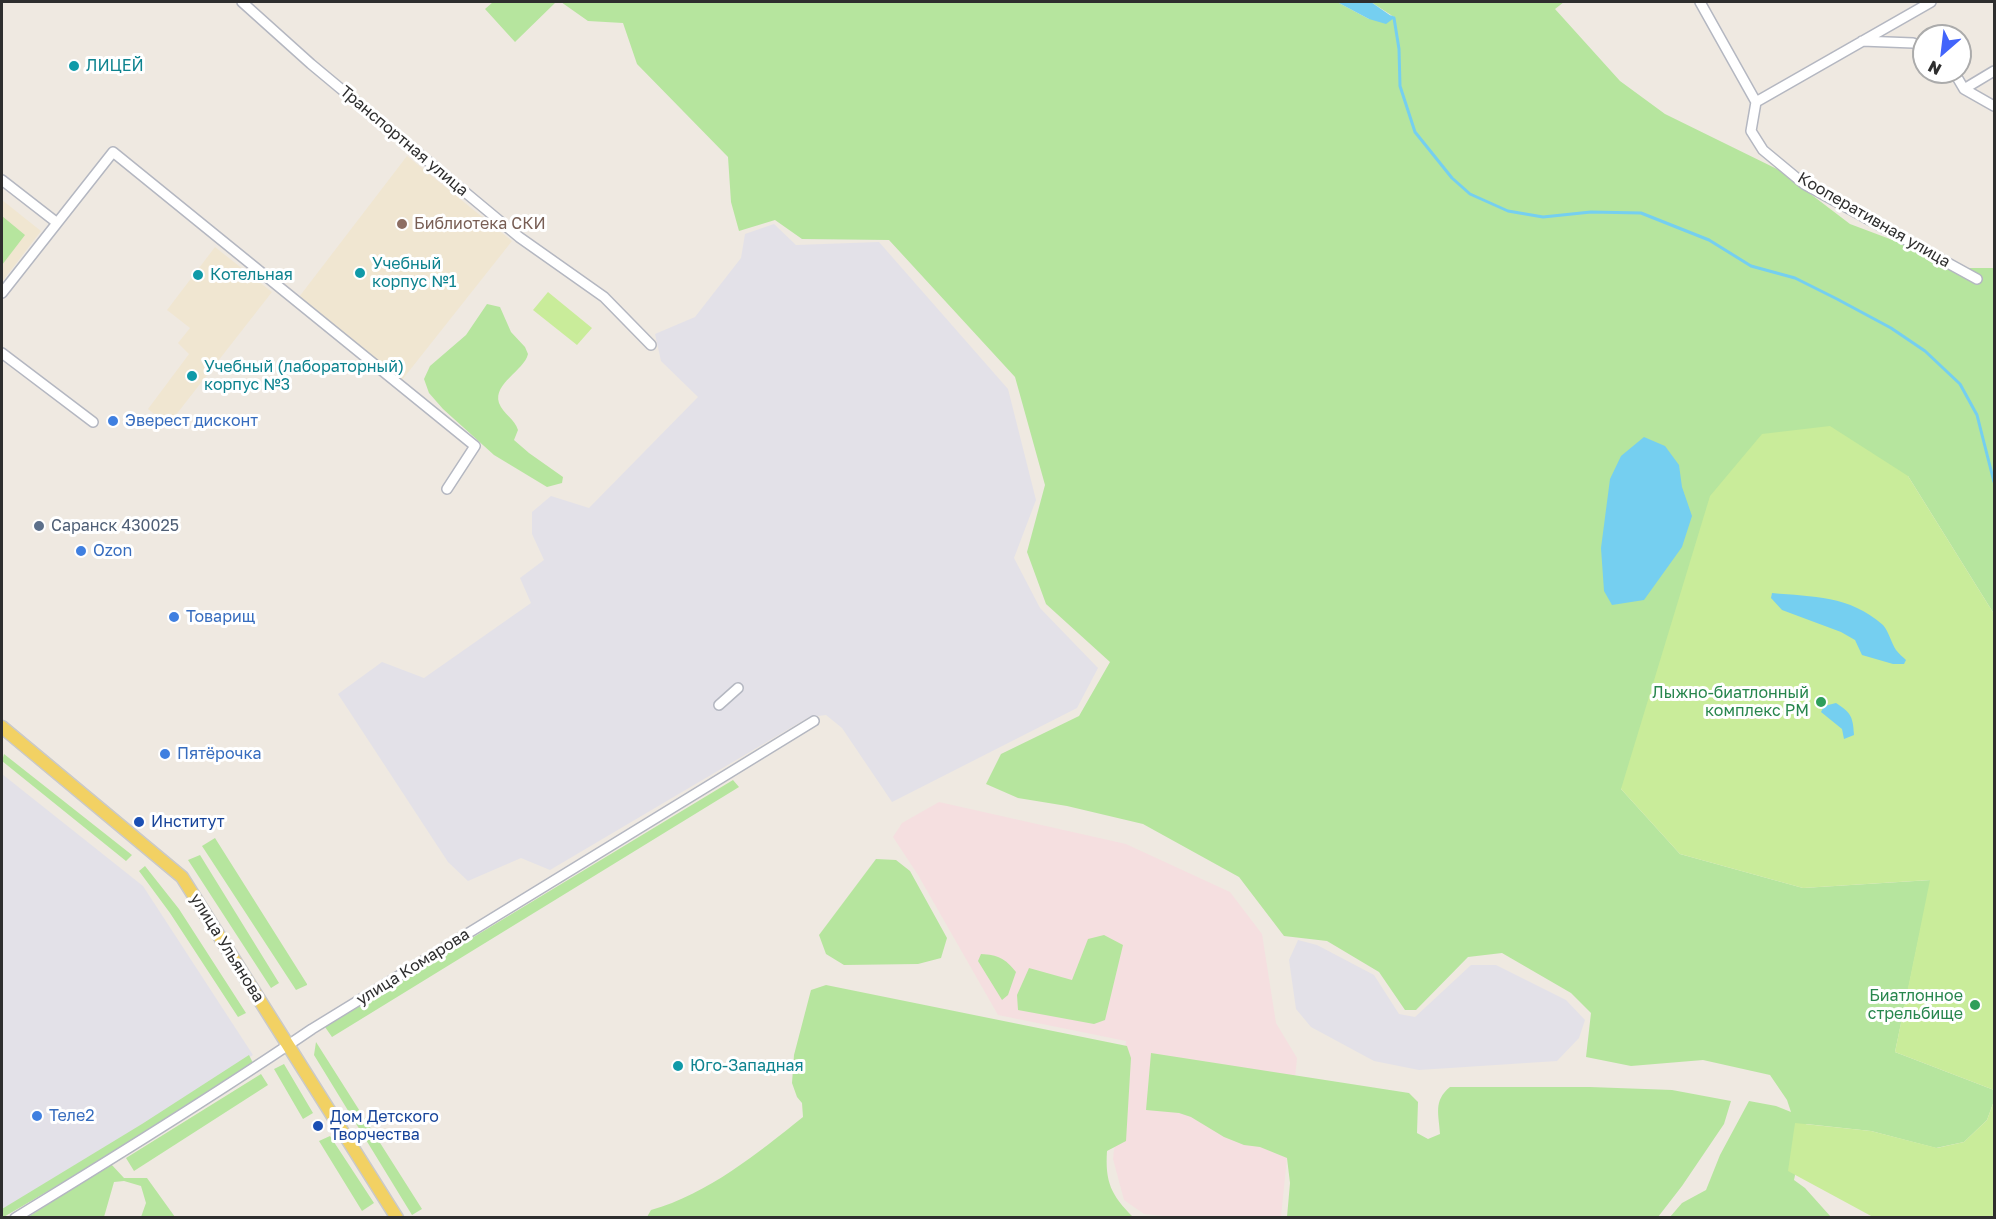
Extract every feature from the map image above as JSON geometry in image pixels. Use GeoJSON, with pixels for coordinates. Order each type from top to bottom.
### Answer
{"type":"FeatureCollection","features":[{"type":"Feature","properties":{"kind":"main road","name":"улица Ульянова"},"geometry":{"type":"LineString","coordinates":[[2,727],[182,877],[397,1218]]}},
{"type":"Feature","properties":{"kind":"street","name":"Транспортная улица"},"geometry":{"type":"LineString","coordinates":[[242,2],[310,64],[519,237],[604,297],[651,345]]}},
{"type":"Feature","properties":{"kind":"street"},"geometry":{"type":"LineString","coordinates":[[1700,2],[1756,102],[1931,2]]}},
{"type":"Feature","properties":{"kind":"street"},"geometry":{"type":"LineString","coordinates":[[1862,41],[1912,44]]}},
{"type":"Feature","properties":{"kind":"street"},"geometry":{"type":"LineString","coordinates":[[1964,89],[1995,71]]}},
{"type":"Feature","properties":{"kind":"street"},"geometry":{"type":"LineString","coordinates":[[1961,84],[1964,89],[1995,106]]}},
{"type":"Feature","properties":{"kind":"street","name":"Кооперативная улица"},"geometry":{"type":"LineString","coordinates":[[1756,102],[1751,131],[1763,150],[1804,183],[1977,279]]}},
{"type":"Feature","properties":{"kind":"street"},"geometry":{"type":"LineString","coordinates":[[2,293],[113,152],[475,446],[447,489]]}},
{"type":"Feature","properties":{"kind":"street"},"geometry":{"type":"LineString","coordinates":[[2,180],[56,222]]}},
{"type":"Feature","properties":{"kind":"street"},"geometry":{"type":"LineString","coordinates":[[2,353],[93,422]]}},
{"type":"Feature","properties":{"kind":"street"},"geometry":{"type":"LineString","coordinates":[[719,705],[738,688]]}},
{"type":"Feature","properties":{"kind":"street","name":"улица Комарова"},"geometry":{"type":"LineString","coordinates":[[15,1218],[149,1136],[289,1045],[814,721]]}},
{"type":"Feature","properties":{"kind":"shaded area"},"geometry":{"type":"Polygon","coordinates":[[[407,156],[512,241],[402,380],[299,297],[407,156]]]}},
{"type":"Feature","properties":{"kind":"shaded area"},"geometry":{"type":"Polygon","coordinates":[[[2,200],[41,231],[2,282],[2,200]]]}},
{"type":"Feature","properties":{"kind":"shaded area"},"geometry":{"type":"Polygon","coordinates":[[[774,224],[796,245],[879,242],[1008,389],[1036,500],[1014,558],[1040,608],[1098,668],[1077,708],[892,802],[842,728],[826,715],[809,717],[550,870],[521,858],[468,881],[448,862],[338,694],[382,662],[424,678],[531,603],[520,578],[544,560],[532,534],[532,512],[551,496],[589,508],[698,397],[661,361],[655,334],[695,317],[741,258],[745,234],[774,224]]]}},
{"type":"Feature","properties":{"kind":"shaded area"},"geometry":{"type":"Polygon","coordinates":[[[215,247],[272,292],[168,425],[148,409],[189,354],[178,343],[190,328],[167,310],[215,247]]]}},
{"type":"Feature","properties":{"kind":"shaded area"},"geometry":{"type":"Polygon","coordinates":[[[2,774],[143,886],[253,1055],[2,1217],[2,774]]]}},
{"type":"Feature","properties":{"kind":"shaded area"},"geometry":{"type":"Polygon","coordinates":[[[939,802],[1126,844],[1230,892],[1262,934],[1276,1023],[1297,1058],[1281,1217],[1174,1217],[1144,1214],[1124,1200],[1113,1159],[1126,1041],[998,1015],[918,875],[893,837],[902,823],[939,802]]]}},
{"type":"Feature","properties":{"kind":"shaded area"},"geometry":{"type":"Polygon","coordinates":[[[1298,940],[1317,945],[1374,975],[1399,1014],[1415,1017],[1471,965],[1496,965],[1566,1000],[1585,1020],[1579,1038],[1557,1061],[1419,1070],[1374,1061],[1311,1027],[1296,1009],[1289,960],[1298,940]]]}},
{"type":"Feature","properties":{"kind":"green space"},"geometry":{"type":"Polygon","coordinates":[[[493,2],[556,2],[515,42],[485,9],[493,2]]]}},
{"type":"Feature","properties":{"kind":"green space"},"geometry":{"type":"Polygon","coordinates":[[[561,2],[1337,2],[1369,19],[1394,17],[1371,2],[1564,2],[1555,9],[1620,81],[1665,114],[1779,170],[1850,224],[1967,268],[1994,268],[1994,614],[1908,476],[1621,789],[1680,854],[1803,888],[1931,880],[1895,1052],[1994,1090],[1994,1101],[1987,1120],[1964,1142],[1936,1148],[1871,1131],[1806,1124],[1794,1180],[1805,1188],[1831,1217],[1670,1217],[1682,1203],[1706,1190],[1720,1155],[1749,1101],[1776,1106],[1791,1112],[1787,1100],[1770,1075],[1703,1060],[1631,1066],[1586,1057],[1591,1013],[1571,993],[1502,953],[1468,957],[1416,1010],[1405,1010],[1379,972],[1327,941],[1284,936],[1239,877],[1143,824],[1067,806],[1018,798],[986,784],[1001,754],[1079,716],[1110,662],[1046,604],[1027,552],[1045,485],[1015,377],[889,240],[802,239],[775,220],[739,231],[731,202],[728,157],[637,64],[623,23],[588,21],[561,2]]]}},
{"type":"Feature","properties":{"kind":"green space"},"geometry":{"type":"Polygon","coordinates":[[[2,216],[25,235],[2,265],[2,216]]]}},
{"type":"Feature","properties":{"kind":"green space"},"geometry":{"type":"Polygon","coordinates":[[[548,292],[592,328],[577,345],[533,310],[548,292]]]}},
{"type":"Feature","properties":{"kind":"green space"},"geometry":{"type":"Polygon","coordinates":[[[487,304],[500,307],[511,332],[525,347],[528,354],[521,366],[504,383],[498,396],[501,407],[518,430],[514,440],[563,477],[562,483],[547,487],[494,455],[443,409],[429,393],[424,379],[430,366],[466,335],[487,304]]]}},
{"type":"Feature","properties":{"kind":"green space","name":"Лыжно-биатлонный комплекс РМ"},"geometry":{"type":"Polygon","coordinates":[[[1830,426],[1908,476],[1994,614],[1994,1090],[1895,1052],[1930,880],[1803,888],[1680,854],[1621,789],[1710,496],[1762,434],[1830,426]]]}},
{"type":"Feature","properties":{"kind":"green space"},"geometry":{"type":"Polygon","coordinates":[[[4,754],[132,855],[126,861],[2,761],[4,754]]]}},
{"type":"Feature","properties":{"kind":"green space"},"geometry":{"type":"Polygon","coordinates":[[[733,780],[739,787],[332,1037],[325,1027],[733,780]]]}},
{"type":"Feature","properties":{"kind":"green space"},"geometry":{"type":"Polygon","coordinates":[[[215,838],[307,985],[296,990],[202,846],[215,838]]]}},
{"type":"Feature","properties":{"kind":"green space"},"geometry":{"type":"Polygon","coordinates":[[[200,855],[279,983],[271,988],[188,860],[200,855]]]}},
{"type":"Feature","properties":{"kind":"green space"},"geometry":{"type":"Polygon","coordinates":[[[876,859],[896,860],[910,871],[947,938],[941,958],[918,964],[844,965],[826,954],[819,935],[876,859]]]}},
{"type":"Feature","properties":{"kind":"green space"},"geometry":{"type":"Polygon","coordinates":[[[145,866],[179,909],[246,1013],[238,1017],[170,913],[139,871],[145,866]]]}},
{"type":"Feature","properties":{"kind":"green space"},"geometry":{"type":"Polygon","coordinates":[[[1104,935],[1123,945],[1105,1020],[1094,1024],[1018,1010],[1017,995],[1029,968],[1072,980],[1088,939],[1104,935]]]}},
{"type":"Feature","properties":{"kind":"green space"},"geometry":{"type":"Polygon","coordinates":[[[981,954],[1001,958],[1016,972],[1008,995],[1002,1000],[978,961],[981,954]]]}},
{"type":"Feature","properties":{"kind":"green space"},"geometry":{"type":"Polygon","coordinates":[[[826,985],[1127,1046],[1131,1058],[1126,1141],[1107,1151],[1107,1171],[1115,1195],[1133,1217],[647,1217],[651,1210],[692,1194],[732,1171],[803,1117],[802,1103],[792,1083],[794,1055],[811,990],[826,985]]]}},
{"type":"Feature","properties":{"kind":"green space"},"geometry":{"type":"Polygon","coordinates":[[[316,1042],[422,1209],[412,1215],[314,1055],[316,1042]]]}},
{"type":"Feature","properties":{"kind":"green space"},"geometry":{"type":"Polygon","coordinates":[[[1151,1053],[1409,1093],[1418,1102],[1417,1133],[1428,1139],[1440,1134],[1439,1103],[1450,1087],[1590,1087],[1672,1090],[1731,1101],[1724,1124],[1658,1217],[1287,1217],[1290,1183],[1287,1158],[1260,1147],[1244,1145],[1224,1137],[1191,1117],[1179,1113],[1146,1110],[1151,1053]]]}},
{"type":"Feature","properties":{"kind":"green space"},"geometry":{"type":"Polygon","coordinates":[[[249,1055],[253,1063],[147,1133],[2,1218],[2,1209],[142,1124],[249,1055]]]}},
{"type":"Feature","properties":{"kind":"green space"},"geometry":{"type":"Polygon","coordinates":[[[284,1064],[313,1113],[303,1119],[274,1069],[284,1064]]]}},
{"type":"Feature","properties":{"kind":"green space"},"geometry":{"type":"Polygon","coordinates":[[[261,1074],[268,1085],[134,1171],[126,1158],[261,1074]]]}},
{"type":"Feature","properties":{"kind":"green space"},"geometry":{"type":"Polygon","coordinates":[[[1994,1101],[1994,1217],[1873,1217],[1788,1171],[1795,1123],[1871,1131],[1937,1148],[1964,1142],[1987,1120],[1994,1101]]]}},
{"type":"Feature","properties":{"kind":"green space"},"geometry":{"type":"Polygon","coordinates":[[[330,1136],[374,1203],[362,1211],[319,1141],[330,1136]]]}},
{"type":"Feature","properties":{"kind":"green space"},"geometry":{"type":"Polygon","coordinates":[[[111,1164],[124,1178],[147,1178],[175,1217],[141,1217],[146,1203],[141,1186],[124,1181],[114,1182],[104,1217],[28,1217],[111,1164]]]}},
{"type":"Feature","properties":{"kind":"water"},"geometry":{"type":"Polygon","coordinates":[[[1337,2],[1371,2],[1394,18],[1386,24],[1369,19],[1337,2]]]}},
{"type":"Feature","properties":{"kind":"water"},"geometry":{"type":"Polygon","coordinates":[[[1644,437],[1665,446],[1679,465],[1682,487],[1692,516],[1682,547],[1644,600],[1612,605],[1604,591],[1601,548],[1610,479],[1621,456],[1644,437]]]}},
{"type":"Feature","properties":{"kind":"water"},"geometry":{"type":"Polygon","coordinates":[[[1772,593],[1830,599],[1857,608],[1883,625],[1896,650],[1906,660],[1904,664],[1893,664],[1862,655],[1855,640],[1841,632],[1782,610],[1771,598],[1772,593]]]}},
{"type":"Feature","properties":{"kind":"water"},"geometry":{"type":"Polygon","coordinates":[[[1836,703],[1848,713],[1853,723],[1854,735],[1844,739],[1842,729],[1821,712],[1824,706],[1836,703]]]}},
{"type":"Feature","properties":{"kind":"waterway"},"geometry":{"type":"LineString","coordinates":[[1391,17],[1394,18],[1399,49],[1400,86],[1415,132],[1452,178],[1470,194],[1508,211],[1543,217],[1591,212],[1641,213],[1709,240],[1751,266],[1795,278],[1891,328],[1925,351],[1960,384],[1977,415],[1994,482]]}},
{"type":"Feature","properties":{"kind":"place","name":"ЛИЦЕЙ"},"geometry":{"type":"Point","coordinates":[74,66]}},
{"type":"Feature","properties":{"kind":"place","name":"Библиотека СКИ"},"geometry":{"type":"Point","coordinates":[402,224]}},
{"type":"Feature","properties":{"kind":"place","name":"Учебный корпус №1"},"geometry":{"type":"Point","coordinates":[360,273]}},
{"type":"Feature","properties":{"kind":"place","name":"Котельная"},"geometry":{"type":"Point","coordinates":[198,275]}},
{"type":"Feature","properties":{"kind":"place","name":"Учебный (лабораторный) корпус №3"},"geometry":{"type":"Point","coordinates":[192,376]}},
{"type":"Feature","properties":{"kind":"place","name":"Эверест дисконт"},"geometry":{"type":"Point","coordinates":[113,421]}},
{"type":"Feature","properties":{"kind":"place","name":"Саранск 430025"},"geometry":{"type":"Point","coordinates":[39,526]}},
{"type":"Feature","properties":{"kind":"place","name":"Ozon"},"geometry":{"type":"Point","coordinates":[81,551]}},
{"type":"Feature","properties":{"kind":"place","name":"Товарищ"},"geometry":{"type":"Point","coordinates":[174,617]}},
{"type":"Feature","properties":{"kind":"place","name":"Лыжно-биатлонный комплекс РМ"},"geometry":{"type":"Point","coordinates":[1821,702]}},
{"type":"Feature","properties":{"kind":"place","name":"Пятёрочка"},"geometry":{"type":"Point","coordinates":[165,754]}},
{"type":"Feature","properties":{"kind":"place","name":"Институт"},"geometry":{"type":"Point","coordinates":[139,822]}},
{"type":"Feature","properties":{"kind":"place","name":"Биатлонное стрельбище"},"geometry":{"type":"Point","coordinates":[1975,1005]}},
{"type":"Feature","properties":{"kind":"place","name":"Юго-Западная"},"geometry":{"type":"Point","coordinates":[678,1066]}},
{"type":"Feature","properties":{"kind":"place","name":"Теле2"},"geometry":{"type":"Point","coordinates":[37,1116]}},
{"type":"Feature","properties":{"kind":"place","name":"Дом Детского Творчества"},"geometry":{"type":"Point","coordinates":[318,1126]}}]}
